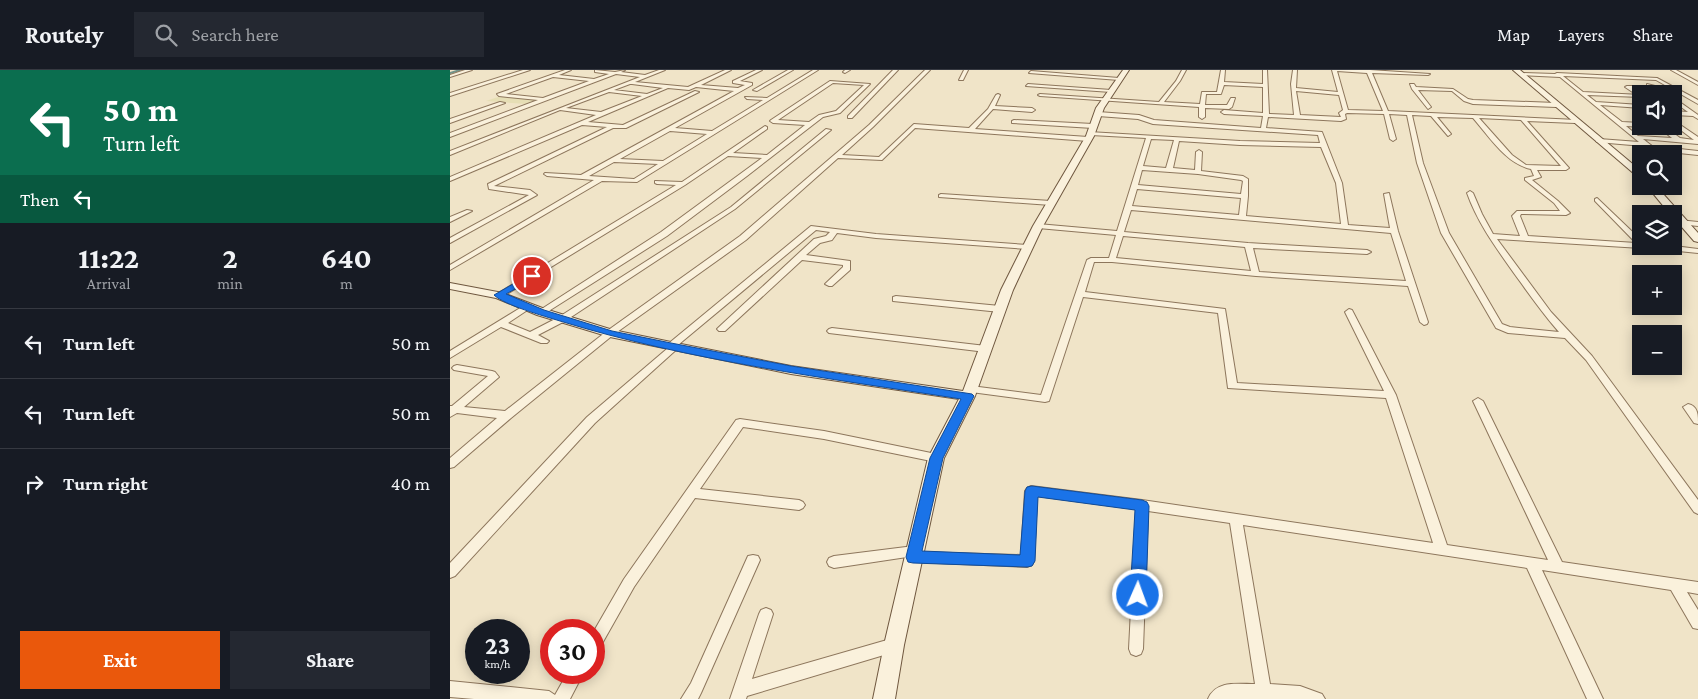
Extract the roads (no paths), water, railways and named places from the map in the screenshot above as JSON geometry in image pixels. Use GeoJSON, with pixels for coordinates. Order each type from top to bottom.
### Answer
{"type":"FeatureCollection","features":[{"type":"Feature","properties":{"kind":"street"},"geometry":{"type":"LineString","coordinates":[[450,76],[470,70]]}},
{"type":"Feature","properties":{"kind":"street"},"geometry":{"type":"LineString","coordinates":[[450,95],[528,70]]}},
{"type":"Feature","properties":{"kind":"street"},"geometry":{"type":"LineString","coordinates":[[544,100],[499,95],[569,70]]}},
{"type":"Feature","properties":{"kind":"street"},"geometry":{"type":"LineString","coordinates":[[598,70],[647,77]]}},
{"type":"Feature","properties":{"kind":"street"},"geometry":{"type":"LineString","coordinates":[[450,135],[623,70]]}},
{"type":"Feature","properties":{"kind":"street"},"geometry":{"type":"LineString","coordinates":[[450,153],[559,108],[663,70]]}},
{"type":"Feature","properties":{"kind":"street"},"geometry":{"type":"LineString","coordinates":[[629,83],[689,89],[729,70]]}},
{"type":"Feature","properties":{"kind":"street"},"geometry":{"type":"LineString","coordinates":[[582,177],[750,84],[735,82],[760,70]]}},
{"type":"Feature","properties":{"kind":"street"},"geometry":{"type":"LineString","coordinates":[[754,90],[791,70]]}},
{"type":"Feature","properties":{"kind":"street"},"geometry":{"type":"LineString","coordinates":[[546,174],[635,181],[816,70]]}},
{"type":"Feature","properties":{"kind":"street"},"geometry":{"type":"LineString","coordinates":[[850,117],[896,70]]}},
{"type":"Feature","properties":{"kind":"street"},"geometry":{"type":"LineString","coordinates":[[450,464],[507,415],[610,333],[743,238],[871,126],[928,70]]}},
{"type":"Feature","properties":{"kind":"street"},"geometry":{"type":"LineString","coordinates":[[961,80],[966,70]]}},
{"type":"Feature","properties":{"kind":"street"},"geometry":{"type":"LineString","coordinates":[[1160,104],[1184,70]]}},
{"type":"Feature","properties":{"kind":"street"},"geometry":{"type":"LineString","coordinates":[[1202,117],[1204,93],[1219,93],[1223,70]]}},
{"type":"Feature","properties":{"kind":"street"},"geometry":{"type":"LineString","coordinates":[[1263,130],[1266,115],[1265,70]]}},
{"type":"Feature","properties":{"kind":"street"},"geometry":{"type":"LineString","coordinates":[[1295,70],[1294,89],[1297,116]]}},
{"type":"Feature","properties":{"kind":"street"},"geometry":{"type":"LineString","coordinates":[[1346,111],[1334,70],[1428,74]]}},
{"type":"Feature","properties":{"kind":"street"},"geometry":{"type":"LineString","coordinates":[[1622,70],[1633,77]]}},
{"type":"Feature","properties":{"kind":"street"},"geometry":{"type":"LineString","coordinates":[[1673,70],[1698,84]]}},
{"type":"Feature","properties":{"kind":"street"},"geometry":{"type":"LineString","coordinates":[[1368,71],[1386,112],[1393,138]]}},
{"type":"Feature","properties":{"kind":"street"},"geometry":{"type":"LineString","coordinates":[[1031,72],[1123,75]]}},
{"type":"Feature","properties":{"kind":"street"},"geometry":{"type":"LineString","coordinates":[[1519,72],[1660,79],[1698,102]]}},
{"type":"Feature","properties":{"kind":"street"},"geometry":{"type":"LineString","coordinates":[[1519,72],[1560,76],[1643,144],[1656,150],[1698,153]]}},
{"type":"Feature","properties":{"kind":"street"},"geometry":{"type":"LineString","coordinates":[[1519,72],[1632,168]]}},
{"type":"Feature","properties":{"kind":"street"},"geometry":{"type":"LineString","coordinates":[[1404,73],[1428,107]]}},
{"type":"Feature","properties":{"kind":"street"},"geometry":{"type":"LineString","coordinates":[[884,699],[936,458],[970,393],[1000,309],[1038,226],[1108,96],[1123,75]]}},
{"type":"Feature","properties":{"kind":"street"},"geometry":{"type":"LineString","coordinates":[[553,76],[596,80]]}},
{"type":"Feature","properties":{"kind":"street"},"geometry":{"type":"LineString","coordinates":[[541,312],[664,234],[821,116],[838,112],[868,84],[834,82],[772,121],[810,124]]}},
{"type":"Feature","properties":{"kind":"street"},"geometry":{"type":"LineString","coordinates":[[1222,83],[1265,86]]}},
{"type":"Feature","properties":{"kind":"street"},"geometry":{"type":"LineString","coordinates":[[1028,85],[1160,104],[1229,107],[1233,99]]}},
{"type":"Feature","properties":{"kind":"street"},"geometry":{"type":"LineString","coordinates":[[696,86],[739,90]]}},
{"type":"Feature","properties":{"kind":"street"},"geometry":{"type":"LineString","coordinates":[[450,178],[667,87]]}},
{"type":"Feature","properties":{"kind":"street"},"geometry":{"type":"LineString","coordinates":[[1414,88],[1454,90],[1466,100],[1473,102],[1556,105]]}},
{"type":"Feature","properties":{"kind":"street"},"geometry":{"type":"LineString","coordinates":[[1294,89],[1340,94]]}},
{"type":"Feature","properties":{"kind":"street"},"geometry":{"type":"LineString","coordinates":[[607,91],[647,96]]}},
{"type":"Feature","properties":{"kind":"street"},"geometry":{"type":"LineString","coordinates":[[580,123],[610,127],[629,125],[697,92]]}},
{"type":"Feature","properties":{"kind":"street"},"geometry":{"type":"LineString","coordinates":[[1583,93],[1632,96]]}},
{"type":"Feature","properties":{"kind":"street"},"geometry":{"type":"LineString","coordinates":[[1599,94],[1612,104]]}},
{"type":"Feature","properties":{"kind":"street"},"geometry":{"type":"LineString","coordinates":[[971,130],[991,107],[998,95]]}},
{"type":"Feature","properties":{"kind":"street"},"geometry":{"type":"LineString","coordinates":[[1040,95],[1108,96]]}},
{"type":"Feature","properties":{"kind":"street"},"geometry":{"type":"LineString","coordinates":[[747,98],[767,99]]}},
{"type":"Feature","properties":{"kind":"street"},"geometry":{"type":"LineString","coordinates":[[450,121],[502,103]]}},
{"type":"Feature","properties":{"kind":"street"},"geometry":{"type":"LineString","coordinates":[[1594,103],[1630,105]]}},
{"type":"Feature","properties":{"kind":"street"},"geometry":{"type":"LineString","coordinates":[[991,107],[1034,108],[1026,118]]}},
{"type":"Feature","properties":{"kind":"street"},"geometry":{"type":"LineString","coordinates":[[1684,107],[1695,116]]}},
{"type":"Feature","properties":{"kind":"street"},"geometry":{"type":"LineString","coordinates":[[559,108],[602,114]]}},
{"type":"Feature","properties":{"kind":"street"},"geometry":{"type":"LineString","coordinates":[[1224,112],[1341,119],[1344,118],[1342,113],[1346,111],[1386,112],[1575,121]]}},
{"type":"Feature","properties":{"kind":"street"},"geometry":{"type":"LineString","coordinates":[[1409,114],[1420,163],[1445,233],[1499,326],[1508,330],[1567,335]]}},
{"type":"Feature","properties":{"kind":"street"},"geometry":{"type":"LineString","coordinates":[[1682,114],[1695,116]]}},
{"type":"Feature","properties":{"kind":"street"},"geometry":{"type":"LineString","coordinates":[[1433,115],[1448,134]]}},
{"type":"Feature","properties":{"kind":"street"},"geometry":{"type":"LineString","coordinates":[[836,156],[880,159],[914,126],[971,130],[1092,128],[1139,117],[1150,122],[1320,133],[1339,183],[1345,226]]}},
{"type":"Feature","properties":{"kind":"street"},"geometry":{"type":"LineString","coordinates":[[1474,117],[1510,156],[1524,166],[1533,168],[1566,168],[1524,120]]}},
{"type":"Feature","properties":{"kind":"street"},"geometry":{"type":"LineString","coordinates":[[1014,122],[1092,128],[1149,137],[1240,144],[1323,145]]}},
{"type":"Feature","properties":{"kind":"street"},"geometry":{"type":"LineString","coordinates":[[1169,170],[1178,139],[1180,124]]}},
{"type":"Feature","properties":{"kind":"street"},"geometry":{"type":"LineString","coordinates":[[1619,124],[1632,125]]}},
{"type":"Feature","properties":{"kind":"street"},"geometry":{"type":"LineString","coordinates":[[450,241],[534,195],[530,192],[489,188],[490,185],[610,127]]}},
{"type":"Feature","properties":{"kind":"street"},"geometry":{"type":"LineString","coordinates":[[498,295],[683,184],[765,128]]}},
{"type":"Feature","properties":{"kind":"street"},"geometry":{"type":"LineString","coordinates":[[667,129],[712,133]]}},
{"type":"Feature","properties":{"kind":"street"},"geometry":{"type":"LineString","coordinates":[[1682,129],[1698,141]]}},
{"type":"Feature","properties":{"kind":"street"},"geometry":{"type":"LineString","coordinates":[[532,335],[562,319],[733,208],[828,130]]}},
{"type":"Feature","properties":{"kind":"street"},"geometry":{"type":"LineString","coordinates":[[1672,135],[1678,140]]}},
{"type":"Feature","properties":{"kind":"street"},"geometry":{"type":"LineString","coordinates":[[1112,260],[1149,137]]}},
{"type":"Feature","properties":{"kind":"street"},"geometry":{"type":"LineString","coordinates":[[1634,137],[1698,141]]}},
{"type":"Feature","properties":{"kind":"street"},"geometry":{"type":"LineString","coordinates":[[1599,141],[1643,144]]}},
{"type":"Feature","properties":{"kind":"street"},"geometry":{"type":"LineString","coordinates":[[1198,172],[1199,152]]}},
{"type":"Feature","properties":{"kind":"street"},"geometry":{"type":"LineString","coordinates":[[728,154],[768,157]]}},
{"type":"Feature","properties":{"kind":"street"},"geometry":{"type":"LineString","coordinates":[[613,160],[664,163]]}},
{"type":"Feature","properties":{"kind":"street"},"geometry":{"type":"LineString","coordinates":[[1139,168],[1198,172],[1243,178],[1246,180],[1242,218]]}},
{"type":"Feature","properties":{"kind":"street"},"geometry":{"type":"LineString","coordinates":[[1525,238],[1516,216],[1519,212],[1566,213],[1556,202],[1527,179],[1538,177],[1533,168]]}},
{"type":"Feature","properties":{"kind":"street"},"geometry":{"type":"LineString","coordinates":[[450,268],[601,179]]}},
{"type":"Feature","properties":{"kind":"street"},"geometry":{"type":"LineString","coordinates":[[658,182],[683,184]]}},
{"type":"Feature","properties":{"kind":"street"},"geometry":{"type":"LineString","coordinates":[[1134,187],[1245,196]]}},
{"type":"Feature","properties":{"kind":"street"},"geometry":{"type":"LineString","coordinates":[[1470,193],[1478,214],[1491,236],[1523,281],[1567,335],[1589,358],[1698,509]]}},
{"type":"Feature","properties":{"kind":"street"},"geometry":{"type":"LineString","coordinates":[[1387,194],[1394,231],[1424,322]]}},
{"type":"Feature","properties":{"kind":"street"},"geometry":{"type":"LineString","coordinates":[[1659,195],[1667,205]]}},
{"type":"Feature","properties":{"kind":"street"},"geometry":{"type":"LineString","coordinates":[[941,196],[1052,202]]}},
{"type":"Feature","properties":{"kind":"street"},"geometry":{"type":"LineString","coordinates":[[1597,200],[1632,236]]}},
{"type":"Feature","properties":{"kind":"street"},"geometry":{"type":"LineString","coordinates":[[1128,208],[1394,231]]}},
{"type":"Feature","properties":{"kind":"street"},"geometry":{"type":"LineString","coordinates":[[450,220],[469,211]]}},
{"type":"Feature","properties":{"kind":"street"},"geometry":{"type":"LineString","coordinates":[[1682,222],[1698,224]]}},
{"type":"Feature","properties":{"kind":"street"},"geometry":{"type":"LineString","coordinates":[[1682,222],[1698,239]]}},
{"type":"Feature","properties":{"kind":"street"},"geometry":{"type":"LineString","coordinates":[[1038,226],[1367,252]]}},
{"type":"Feature","properties":{"kind":"street"},"geometry":{"type":"LineString","coordinates":[[450,572],[591,420],[672,347],[814,228],[876,236],[1028,247]]}},
{"type":"Feature","properties":{"kind":"street"},"geometry":{"type":"LineString","coordinates":[[722,329],[818,240],[829,238],[835,231]]}},
{"type":"Feature","properties":{"kind":"street"},"geometry":{"type":"LineString","coordinates":[[1491,236],[1632,244]]}},
{"type":"Feature","properties":{"kind":"street"},"geometry":{"type":"LineString","coordinates":[[1248,244],[1256,274]]}},
{"type":"Feature","properties":{"kind":"street"},"geometry":{"type":"LineString","coordinates":[[1682,250],[1698,252]]}},
{"type":"Feature","properties":{"kind":"street"},"geometry":{"type":"LineString","coordinates":[[800,257],[848,263],[847,268],[829,284]]}},
{"type":"Feature","properties":{"kind":"street"},"geometry":{"type":"LineString","coordinates":[[450,286],[498,295],[541,312],[610,333],[791,370],[970,393],[1045,399],[1091,260],[1112,260],[1256,274],[1411,284]]}},
{"type":"Feature","properties":{"kind":"street"},"geometry":{"type":"LineString","coordinates":[[1080,294],[1222,311],[1232,386],[1390,395]]}},
{"type":"Feature","properties":{"kind":"street"},"geometry":{"type":"LineString","coordinates":[[896,299],[1000,309]]}},
{"type":"Feature","properties":{"kind":"street"},"geometry":{"type":"LineString","coordinates":[[450,355],[528,307]]}},
{"type":"Feature","properties":{"kind":"street"},"geometry":{"type":"LineString","coordinates":[[1350,312],[1390,395],[1442,550]]}},
{"type":"Feature","properties":{"kind":"street"},"geometry":{"type":"LineString","coordinates":[[501,324],[544,341]]}},
{"type":"Feature","properties":{"kind":"street"},"geometry":{"type":"LineString","coordinates":[[832,331],[986,349]]}},
{"type":"Feature","properties":{"kind":"street"},"geometry":{"type":"LineString","coordinates":[[451,411],[494,377],[492,374],[457,368]]}},
{"type":"Feature","properties":{"kind":"street"},"geometry":{"type":"LineString","coordinates":[[1478,401],[1558,567]]}},
{"type":"Feature","properties":{"kind":"street"},"geometry":{"type":"LineString","coordinates":[[1688,407],[1698,420]]}},
{"type":"Feature","properties":{"kind":"street"},"geometry":{"type":"LineString","coordinates":[[451,411],[507,415]]}},
{"type":"Feature","properties":{"kind":"street"},"geometry":{"type":"LineString","coordinates":[[605,625],[629,583],[740,423],[824,435],[936,458]]}},
{"type":"Feature","properties":{"kind":"street"},"geometry":{"type":"LineString","coordinates":[[834,562],[914,554],[1027,561],[1032,491],[1698,588]]}},
{"type":"Feature","properties":{"kind":"street"},"geometry":{"type":"LineString","coordinates":[[692,493],[799,505]]}},
{"type":"Feature","properties":{"kind":"street"},"geometry":{"type":"LineString","coordinates":[[1136,649],[1142,506]]}},
{"type":"Feature","properties":{"kind":"street"},"geometry":{"type":"LineString","coordinates":[[1236,520],[1264,692]]}},
{"type":"Feature","properties":{"kind":"street"},"geometry":{"type":"LineString","coordinates":[[689,699],[696,688],[753,560]]}},
{"type":"Feature","properties":{"kind":"street"},"geometry":{"type":"LineString","coordinates":[[1532,564],[1595,699]]}},
{"type":"Feature","properties":{"kind":"street"},"geometry":{"type":"LineString","coordinates":[[1675,585],[1698,623]]}},
{"type":"Feature","properties":{"kind":"street"},"geometry":{"type":"LineString","coordinates":[[740,695],[766,614]]}},
{"type":"Feature","properties":{"kind":"street"},"geometry":{"type":"LineString","coordinates":[[740,695],[894,646]]}},
{"type":"Feature","properties":{"kind":"street"},"geometry":{"type":"LineString","coordinates":[[562,699],[570,684]]}},
{"type":"Feature","properties":{"kind":"street"},"geometry":{"type":"LineString","coordinates":[[453,692],[549,699]]}},
{"type":"Feature","properties":{"kind":"street"},"geometry":{"type":"LineString","coordinates":[[1216,699],[1221,693],[1226,692],[1306,693],[1317,699]]}},
{"type":"Feature","properties":{"kind":"waterway"},"geometry":{"type":"LineString","coordinates":[[450,73],[460,70]]}}]}
